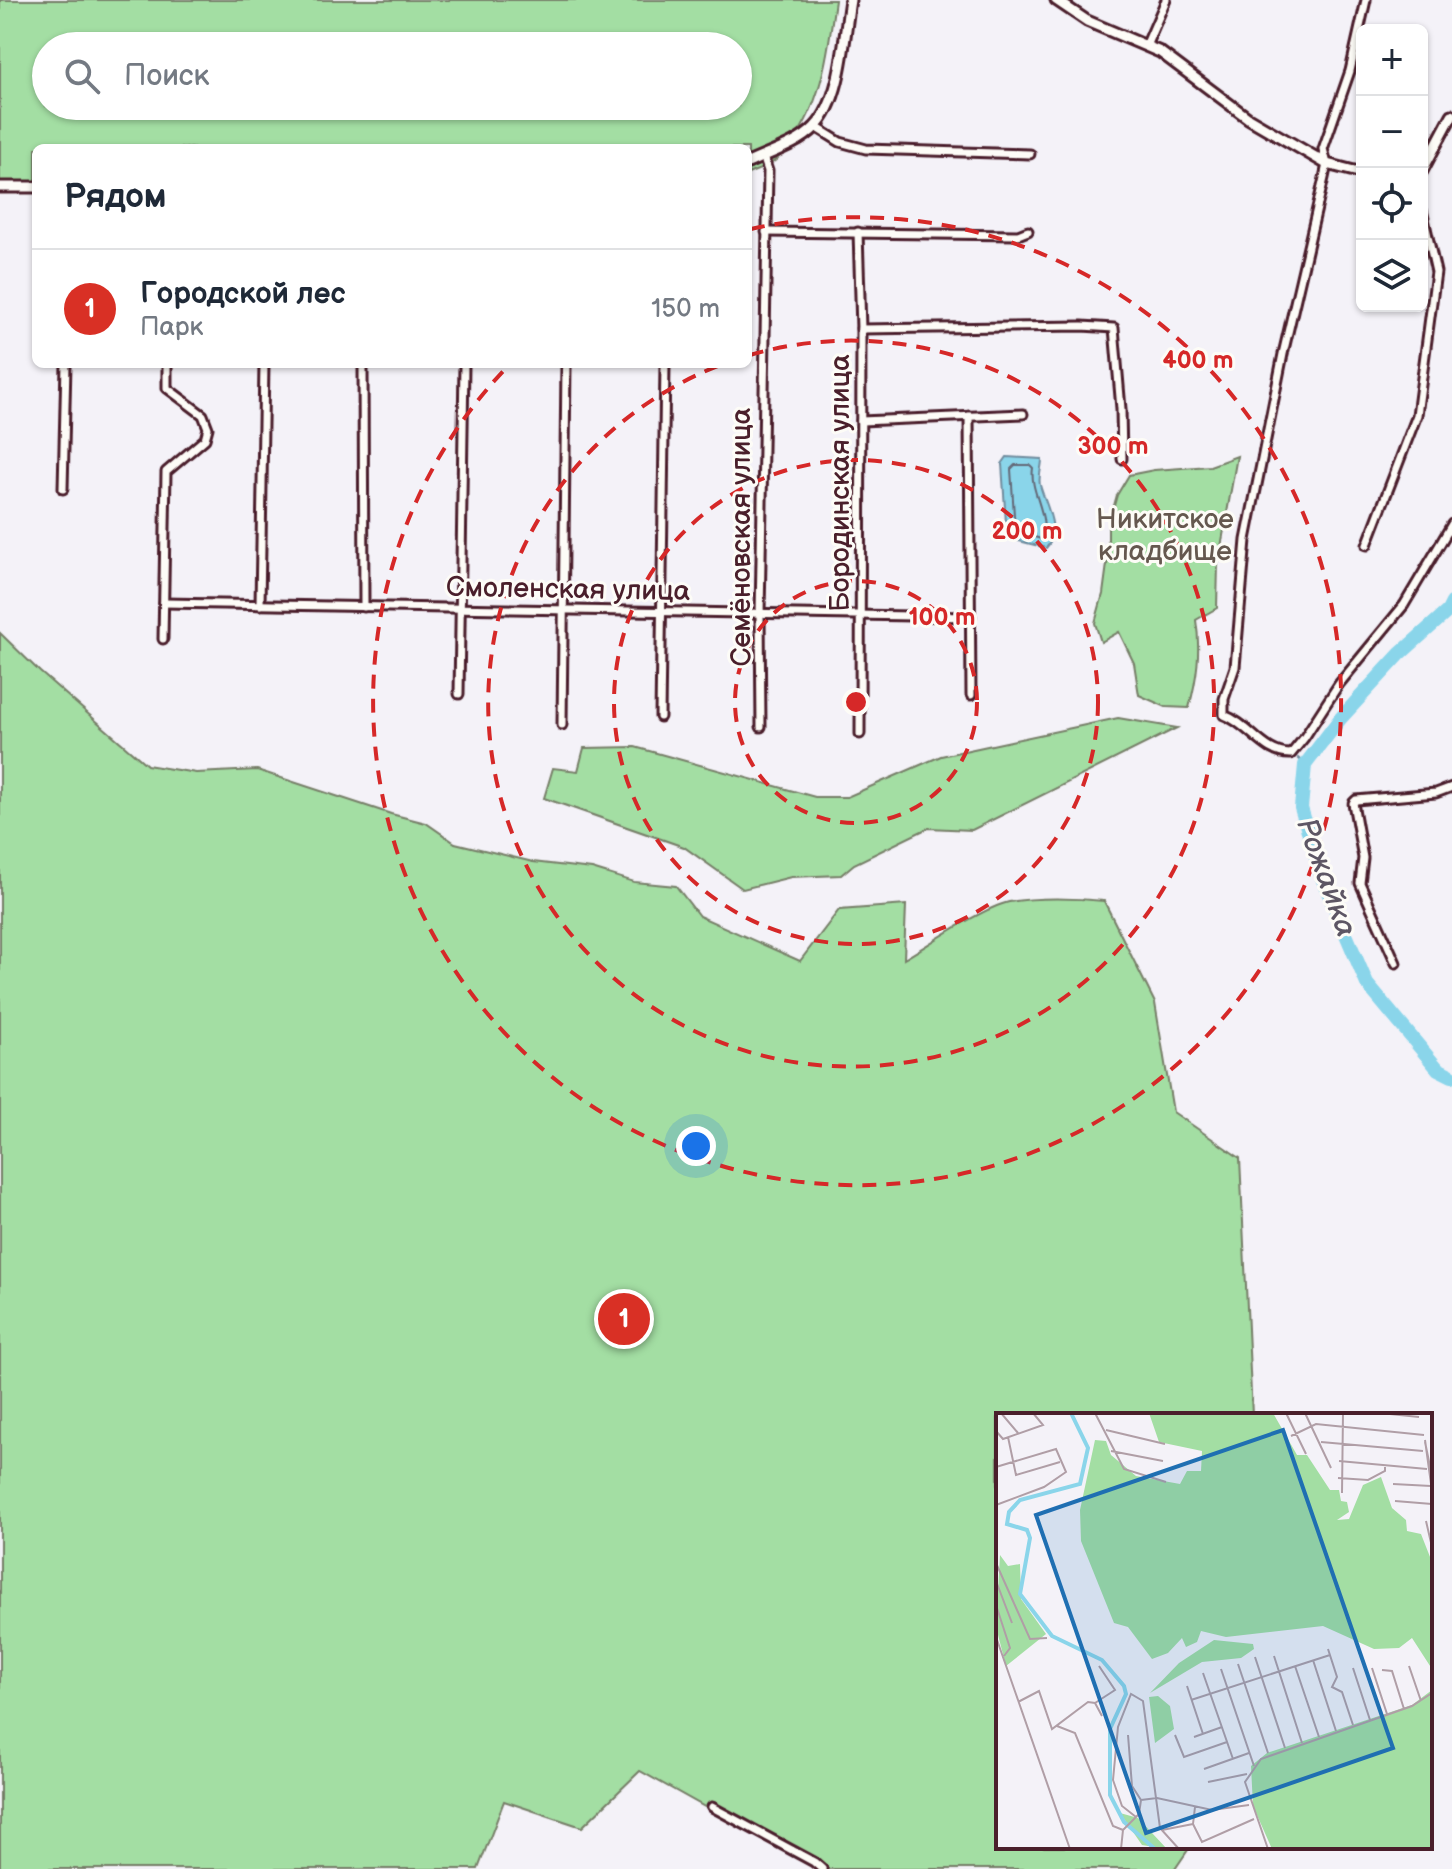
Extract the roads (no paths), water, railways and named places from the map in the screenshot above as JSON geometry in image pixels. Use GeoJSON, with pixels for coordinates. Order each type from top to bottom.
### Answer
{"type":"FeatureCollection","features":[{"type":"Feature","properties":{"kind":"street"},"geometry":{"type":"LineString","coordinates":[[752,161],[797,140],[816,127],[836,86],[850,0]]}},
{"type":"Feature","properties":{"kind":"street"},"geometry":{"type":"LineString","coordinates":[[1056,0],[1087,21],[1160,52],[1248,118],[1327,164],[1356,171]]}},
{"type":"Feature","properties":{"kind":"street"},"geometry":{"type":"LineString","coordinates":[[1146,46],[1166,0]]}},
{"type":"Feature","properties":{"kind":"street"},"geometry":{"type":"LineString","coordinates":[[1366,0],[1350,71],[1323,149],[1327,164],[1283,354],[1246,540],[1235,667],[1224,699],[1224,715],[1237,720],[1270,749],[1280,754],[1291,754],[1339,684],[1404,605],[1452,524]]}},
{"type":"Feature","properties":{"kind":"street"},"geometry":{"type":"LineString","coordinates":[[1424,168],[1452,115]]}},
{"type":"Feature","properties":{"kind":"street"},"geometry":{"type":"LineString","coordinates":[[816,127],[840,142],[866,149],[1030,154]]}},
{"type":"Feature","properties":{"kind":"street","name":"Семёновская улица"},"geometry":{"type":"LineString","coordinates":[[761,727],[760,614],[768,171],[763,156]]}},
{"type":"Feature","properties":{"kind":"street"},"geometry":{"type":"LineString","coordinates":[[0,187],[32,187]]}},
{"type":"Feature","properties":{"kind":"street"},"geometry":{"type":"LineString","coordinates":[[766,232],[1018,235],[1028,231]]}},
{"type":"Feature","properties":{"kind":"street","name":"Бородинская улица"},"geometry":{"type":"LineString","coordinates":[[858,232],[861,329],[860,734]]}},
{"type":"Feature","properties":{"kind":"street"},"geometry":{"type":"LineString","coordinates":[[1367,545],[1417,415],[1436,272],[1428,237]]}},
{"type":"Feature","properties":{"kind":"street"},"geometry":{"type":"LineString","coordinates":[[861,329],[1114,328],[1122,459]]}},
{"type":"Feature","properties":{"kind":"street"},"geometry":{"type":"LineString","coordinates":[[63,489],[66,368]]}},
{"type":"Feature","properties":{"kind":"street"},"geometry":{"type":"LineString","coordinates":[[163,639],[166,472],[205,439],[208,428],[203,415],[167,388],[167,368]]}},
{"type":"Feature","properties":{"kind":"street"},"geometry":{"type":"LineString","coordinates":[[260,605],[264,368]]}},
{"type":"Feature","properties":{"kind":"street"},"geometry":{"type":"LineString","coordinates":[[363,368],[364,607]]}},
{"type":"Feature","properties":{"kind":"street"},"geometry":{"type":"LineString","coordinates":[[459,694],[464,368]]}},
{"type":"Feature","properties":{"kind":"street"},"geometry":{"type":"LineString","coordinates":[[562,725],[566,368]]}},
{"type":"Feature","properties":{"kind":"street"},"geometry":{"type":"LineString","coordinates":[[660,717],[665,368]]}},
{"type":"Feature","properties":{"kind":"street"},"geometry":{"type":"LineString","coordinates":[[861,421],[1023,414]]}},
{"type":"Feature","properties":{"kind":"street"},"geometry":{"type":"LineString","coordinates":[[969,416],[971,695]]}},
{"type":"Feature","properties":{"kind":"street","name":"Смоленская улица"},"geometry":{"type":"LineString","coordinates":[[164,603],[971,617]]}},
{"type":"Feature","properties":{"kind":"street"},"geometry":{"type":"LineString","coordinates":[[1396,963],[1360,883],[1363,858],[1353,803],[1356,800],[1436,793],[1452,787]]}},
{"type":"Feature","properties":{"kind":"street"},"geometry":{"type":"LineString","coordinates":[[712,1807],[822,1869]]}},
{"type":"Feature","properties":{"kind":"water"},"geometry":{"type":"Polygon","coordinates":[[[1007,457],[1042,459],[1040,485],[1053,534],[1046,548],[1007,538],[1002,464],[1007,457]]]}},
{"type":"Feature","properties":{"kind":"waterway","name":"Рожайка"},"geometry":{"type":"LineString","coordinates":[[1452,603],[1448,611],[1400,654],[1340,719],[1305,765],[1301,808],[1323,880],[1367,984],[1438,1069],[1452,1076]]}},
{"type":"Feature","properties":{"kind":"waterway"},"geometry":{"type":"LineString","coordinates":[[1298,758],[1305,765]]}},
{"type":"Feature","properties":{"kind":"place","name":"Городской лес"},"geometry":{"type":"Point","coordinates":[624,1319]}},
{"type":"Feature","properties":{"kind":"park label","name":"Никитское кладбище"},"geometry":{"type":"Point","coordinates":[1165,534]}}]}
